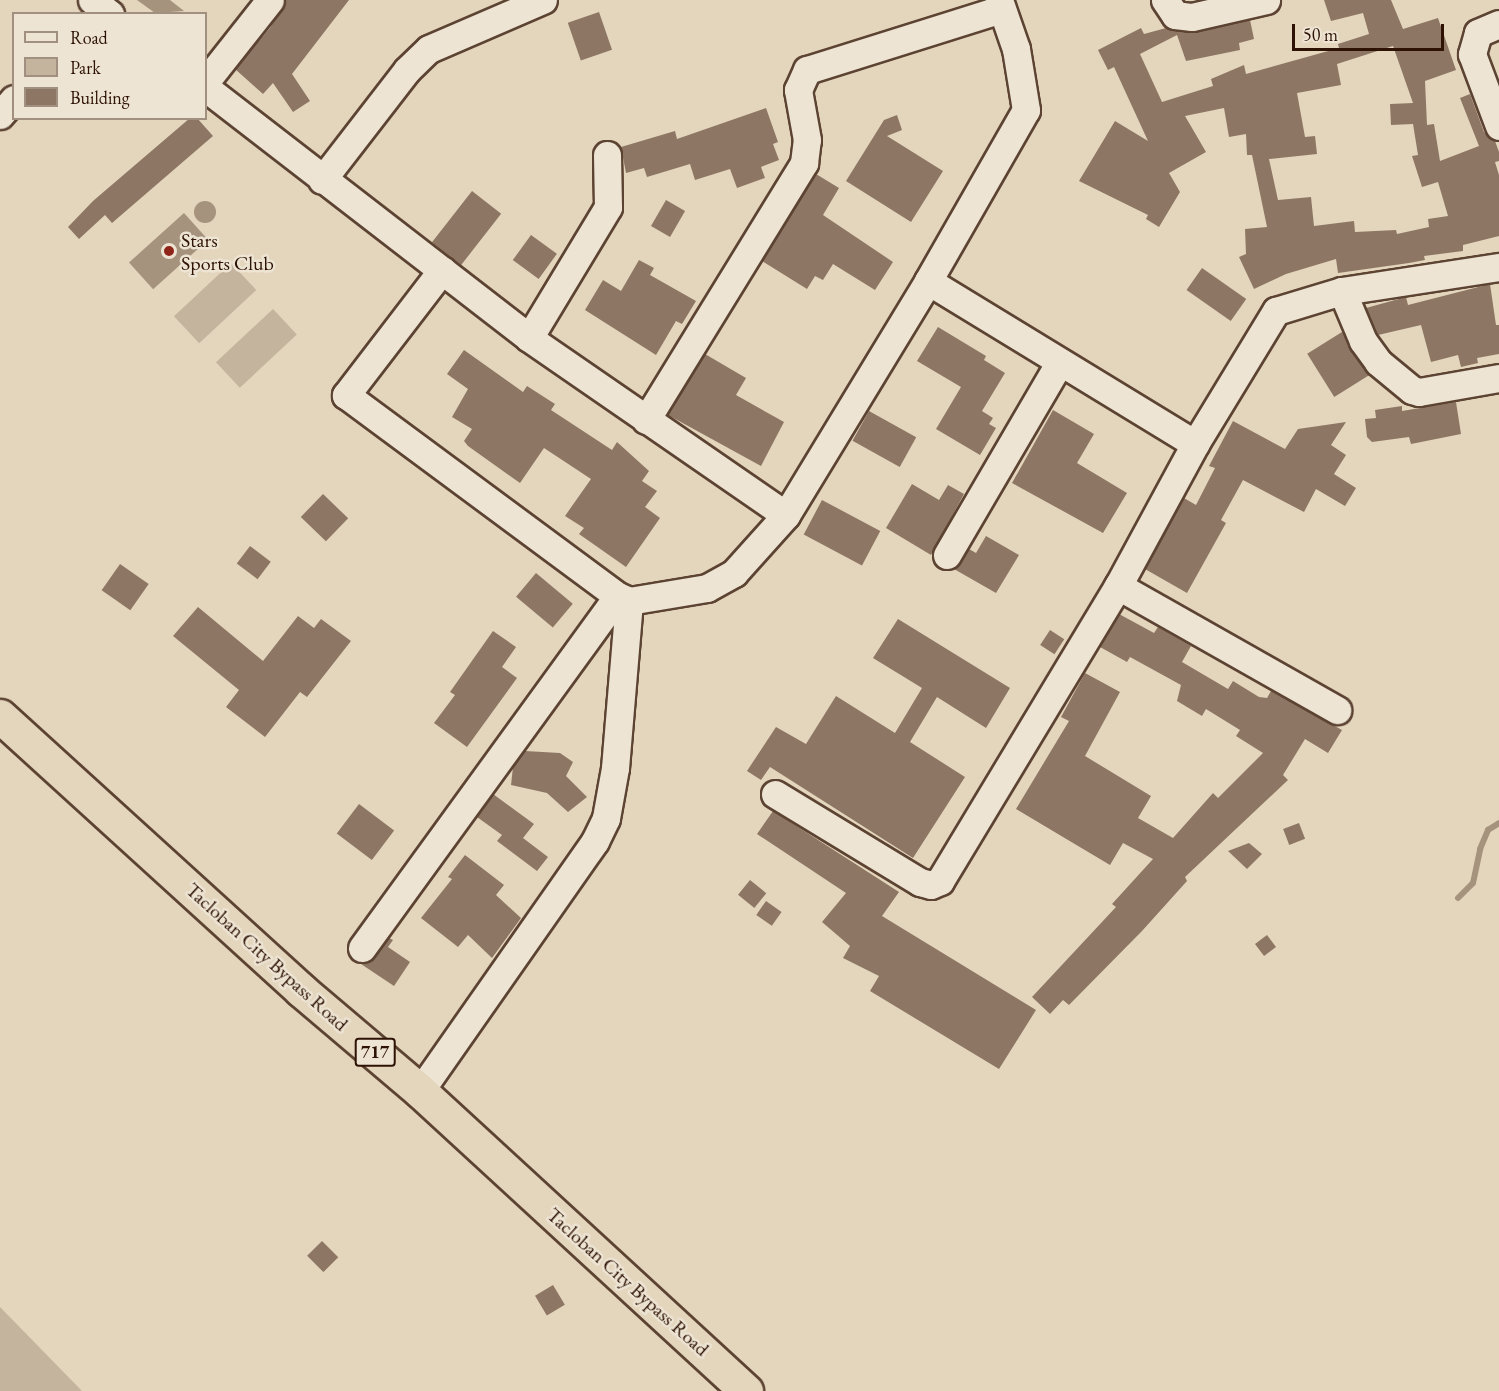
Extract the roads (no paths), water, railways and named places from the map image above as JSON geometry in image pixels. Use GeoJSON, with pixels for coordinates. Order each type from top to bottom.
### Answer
{"type":"FeatureCollection","features":[{"type":"Feature","properties":{"kind":"highway","name":"Tacloban City Bypass Road"},"geometry":{"type":"LineString","coordinates":[[0,716],[301,990],[420,1091],[746,1391]]}},
{"type":"Feature","properties":{"kind":"street"},"geometry":{"type":"LineString","coordinates":[[207,80],[270,0]]}},
{"type":"Feature","properties":{"kind":"street"},"geometry":{"type":"LineString","coordinates":[[322,180],[407,70],[429,49],[543,0]]}},
{"type":"Feature","properties":{"kind":"street"},"geometry":{"type":"LineString","coordinates":[[1165,0],[1175,15],[1192,17],[1249,2]]}},
{"type":"Feature","properties":{"kind":"street"},"geometry":{"type":"LineString","coordinates":[[442,270],[346,395],[623,599],[689,592],[717,584],[735,573],[786,515],[928,281],[1026,110],[1016,49],[1001,5],[807,69],[798,90],[807,140],[804,163],[646,420]]}},
{"type":"Feature","properties":{"kind":"street"},"geometry":{"type":"LineString","coordinates":[[1499,24],[1478,33],[1472,54],[1499,126]]}},
{"type":"Feature","properties":{"kind":"street"},"geometry":{"type":"LineString","coordinates":[[207,89],[529,338],[786,515]]}},
{"type":"Feature","properties":{"kind":"street"},"geometry":{"type":"LineString","coordinates":[[0,115],[12,101]]}},
{"type":"Feature","properties":{"kind":"street"},"geometry":{"type":"LineString","coordinates":[[529,338],[608,207],[607,155]]}},
{"type":"Feature","properties":{"kind":"street"},"geometry":{"type":"LineString","coordinates":[[775,794],[920,882],[931,885],[940,881],[1118,586],[1195,444],[1276,311],[1342,291],[1499,267]]}},
{"type":"Feature","properties":{"kind":"street"},"geometry":{"type":"LineString","coordinates":[[928,281],[1195,444]]}},
{"type":"Feature","properties":{"kind":"street"},"geometry":{"type":"LineString","coordinates":[[1342,291],[1363,341],[1378,362],[1412,390],[1419,392],[1499,378]]}},
{"type":"Feature","properties":{"kind":"street"},"geometry":{"type":"LineString","coordinates":[[947,555],[1059,363]]}},
{"type":"Feature","properties":{"kind":"street"},"geometry":{"type":"LineString","coordinates":[[1118,586],[1338,710]]}},
{"type":"Feature","properties":{"kind":"street"},"geometry":{"type":"LineString","coordinates":[[362,948],[623,599]]}},
{"type":"Feature","properties":{"kind":"street"},"geometry":{"type":"LineString","coordinates":[[420,1091],[596,841],[606,818],[615,777],[623,599]]}},
{"type":"Feature","properties":{"kind":"waterway"},"geometry":{"type":"LineString","coordinates":[[1458,898],[1473,883],[1480,849],[1488,830],[1499,823]]}},
{"type":"Feature","properties":{"kind":"place","name":"Stars Sports Club"},"geometry":{"type":"Point","coordinates":[169,251]}}]}
